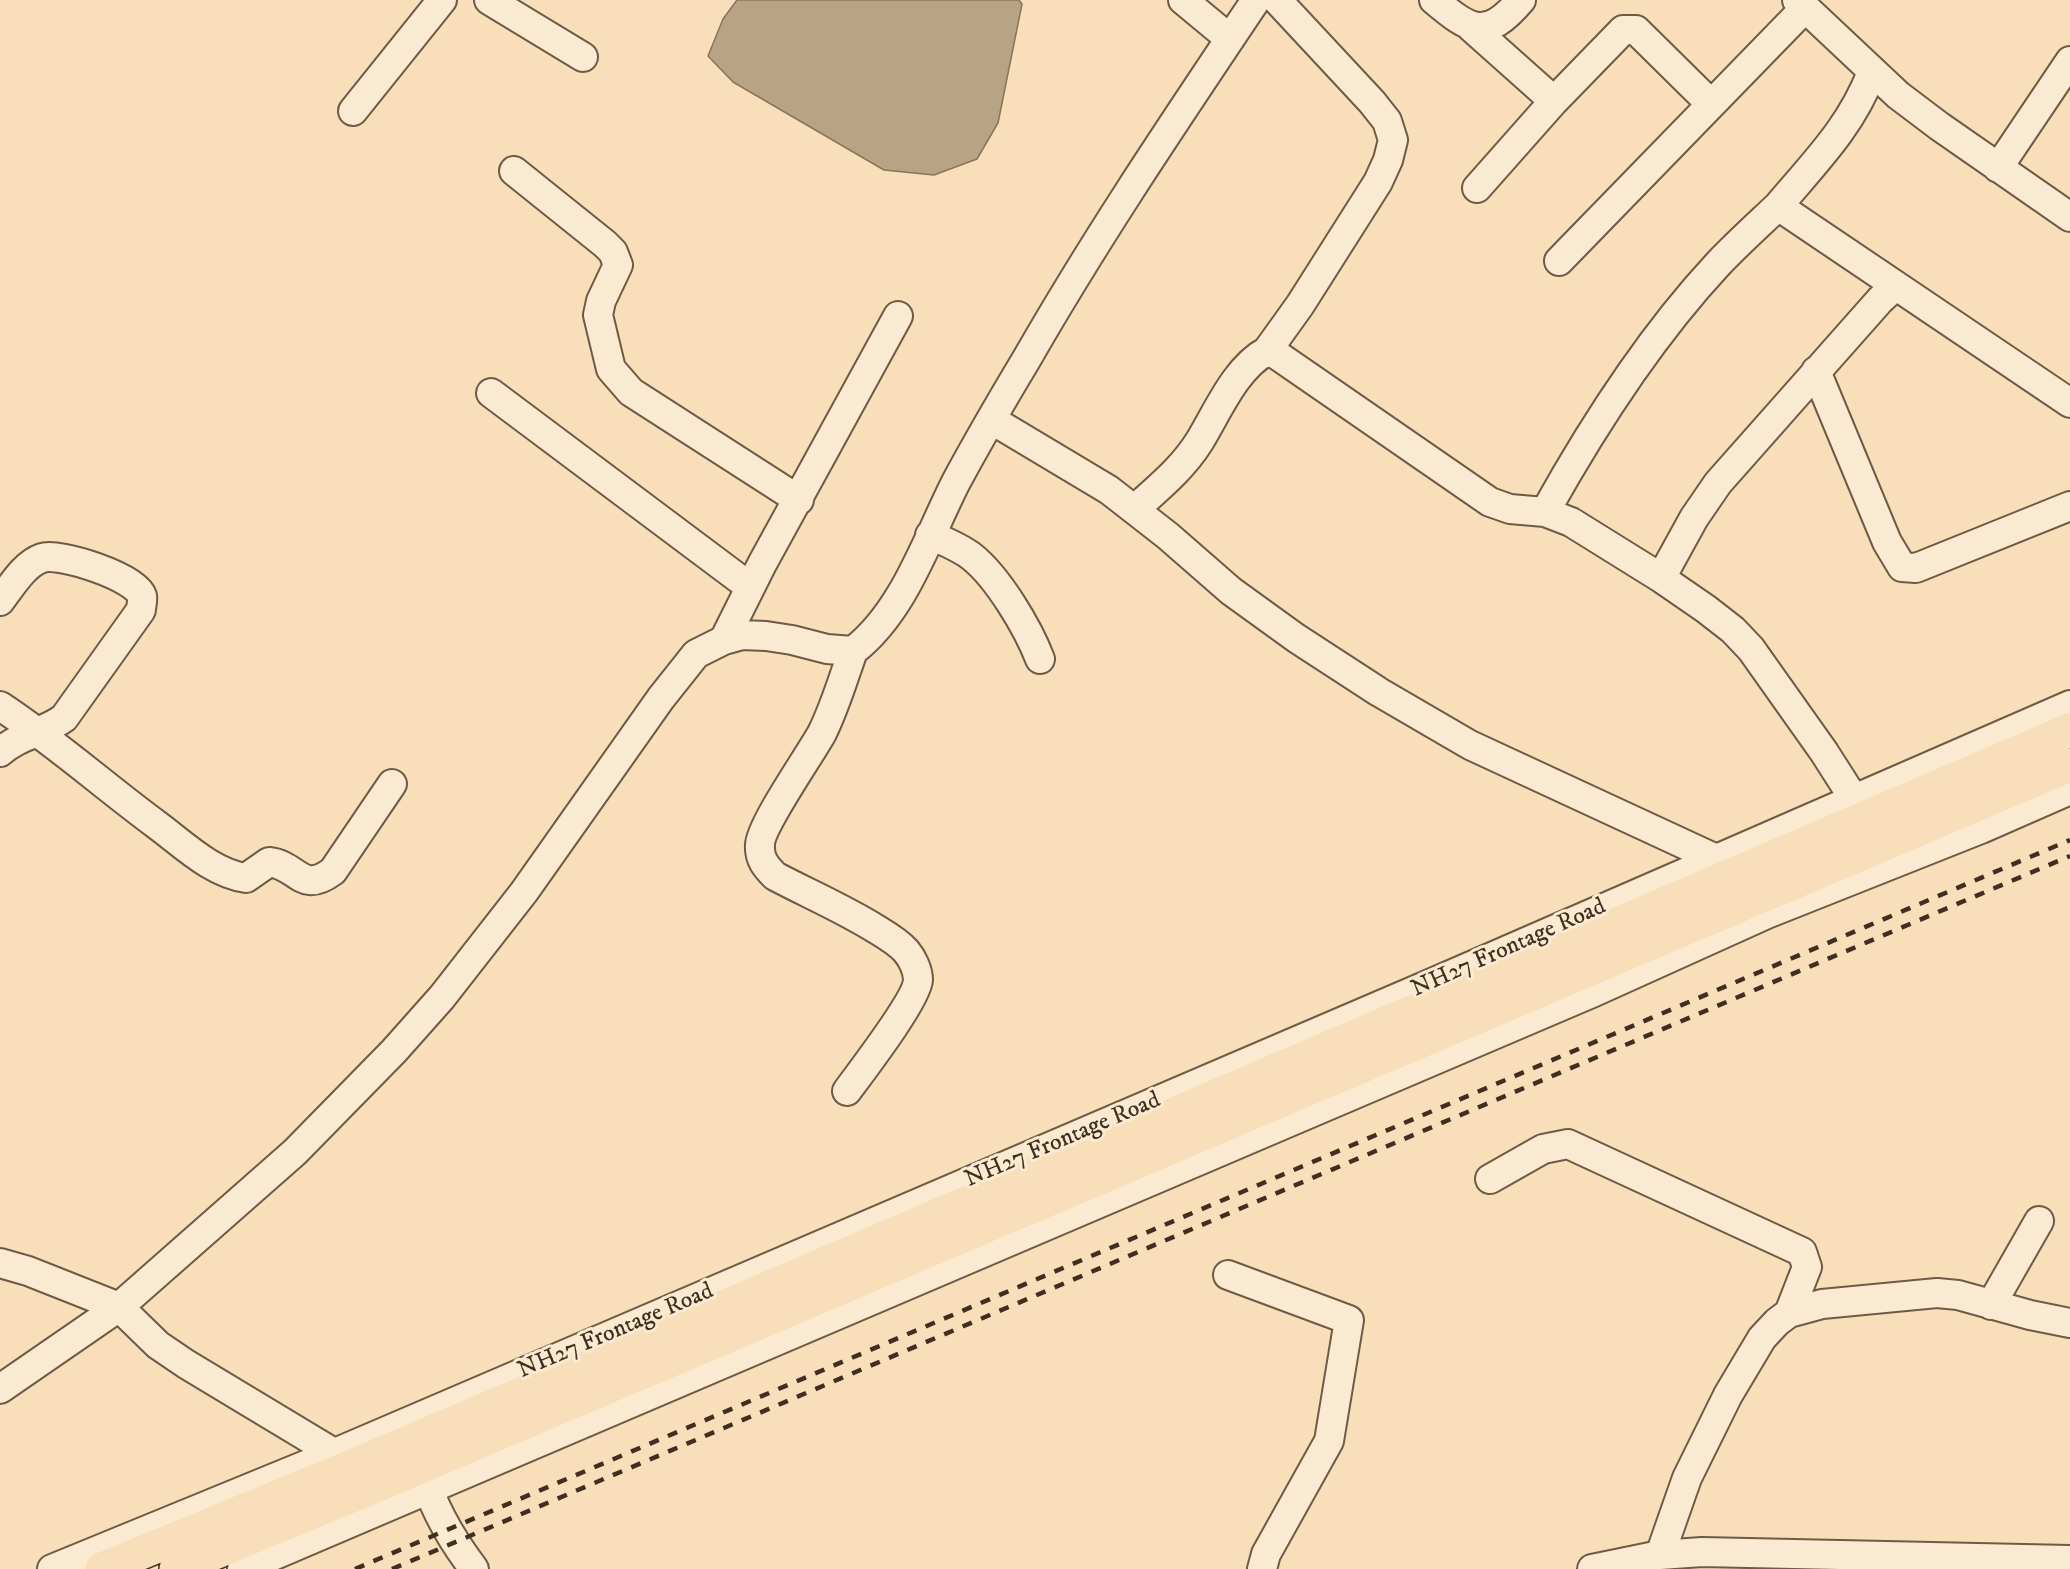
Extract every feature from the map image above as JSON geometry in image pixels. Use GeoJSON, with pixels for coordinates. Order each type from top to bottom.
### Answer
{"type":"FeatureCollection","features":[{"type":"Feature","properties":{"kind":"highway"},"geometry":{"type":"LineString","coordinates":[[102,1569],[362,1464],[2070,730]]}},
{"type":"Feature","properties":{"kind":"highway"},"geometry":{"type":"LineString","coordinates":[[176,1569],[362,1464],[424,1478],[2070,765]]}},
{"type":"Feature","properties":{"kind":"street"},"geometry":{"type":"LineString","coordinates":[[352,111],[442,0]]}},
{"type":"Feature","properties":{"kind":"street"},"geometry":{"type":"LineString","coordinates":[[489,0],[583,57]]}},
{"type":"Feature","properties":{"kind":"street"},"geometry":{"type":"LineString","coordinates":[[1183,0],[1230,39]]}},
{"type":"Feature","properties":{"kind":"street"},"geometry":{"type":"LineString","coordinates":[[847,1091],[900,1016],[912,994],[918,980],[914,964],[906,951],[890,937],[775,876],[763,865],[759,844],[766,826],[823,730],[836,701],[852,651],[867,640],[890,611],[914,569],[957,480],[1060,301],[1256,0]]}},
{"type":"Feature","properties":{"kind":"street"},"geometry":{"type":"LineString","coordinates":[[1135,508],[1173,476],[1198,443],[1217,409],[1247,366],[1267,351],[1300,305],[1378,182],[1388,160],[1393,140],[1387,121],[1277,0]]}},
{"type":"Feature","properties":{"kind":"street"},"geometry":{"type":"LineString","coordinates":[[1434,0],[1454,17],[1471,27],[1554,101]]}},
{"type":"Feature","properties":{"kind":"street"},"geometry":{"type":"LineString","coordinates":[[1471,27],[1485,28],[1500,21],[1521,0]]}},
{"type":"Feature","properties":{"kind":"street"},"geometry":{"type":"LineString","coordinates":[[1559,261],[1711,104],[1801,4],[1898,95],[2070,217]]}},
{"type":"Feature","properties":{"kind":"street"},"geometry":{"type":"LineString","coordinates":[[1476,188],[1554,101],[1623,30],[1636,30],[1711,104]]}},
{"type":"Feature","properties":{"kind":"street"},"geometry":{"type":"LineString","coordinates":[[1998,168],[2070,61]]}},
{"type":"Feature","properties":{"kind":"street"},"geometry":{"type":"LineString","coordinates":[[1545,512],[1592,430],[1663,331],[1719,263],[1778,206],[1831,145],[1848,123],[1863,97],[1872,72]]}},
{"type":"Feature","properties":{"kind":"street"},"geometry":{"type":"LineString","coordinates":[[514,171],[613,252],[618,265],[601,301],[598,315],[610,369],[619,380],[630,392],[799,500]]}},
{"type":"Feature","properties":{"kind":"street"},"geometry":{"type":"LineString","coordinates":[[1778,206],[2070,404]]}},
{"type":"Feature","properties":{"kind":"street"},"geometry":{"type":"LineString","coordinates":[[1661,578],[1694,518],[1718,483],[1816,371],[1895,286]]}},
{"type":"Feature","properties":{"kind":"street"},"geometry":{"type":"LineString","coordinates":[[724,640],[750,587],[898,316]]}},
{"type":"Feature","properties":{"kind":"street"},"geometry":{"type":"LineString","coordinates":[[1267,351],[1277,355],[1490,502],[1510,509],[1545,512],[1570,522],[1661,578],[1706,609],[1733,630],[1752,649],[1854,799]]}},
{"type":"Feature","properties":{"kind":"street"},"geometry":{"type":"LineString","coordinates":[[1816,371],[1887,542],[1902,567],[1916,568],[2070,506]]}},
{"type":"Feature","properties":{"kind":"street"},"geometry":{"type":"LineString","coordinates":[[491,393],[750,587]]}},
{"type":"Feature","properties":{"kind":"street"},"geometry":{"type":"LineString","coordinates":[[992,420],[1135,508],[1232,591],[1296,638],[1379,692],[1470,745],[1714,858]]}},
{"type":"Feature","properties":{"kind":"street"},"geometry":{"type":"LineString","coordinates":[[930,535],[959,548],[984,568],[1019,616],[1040,659]]}},
{"type":"Feature","properties":{"kind":"street"},"geometry":{"type":"LineString","coordinates":[[0,601],[26,569],[39,559],[52,556],[115,575],[136,587],[142,597],[141,610],[64,718],[51,727],[13,741],[0,752]]}},
{"type":"Feature","properties":{"kind":"street"},"geometry":{"type":"LineString","coordinates":[[0,1389],[119,1307],[294,1152],[420,1024],[524,892],[678,675],[696,654],[724,640],[742,635],[766,636],[827,649],[852,651]]}},
{"type":"Feature","properties":{"kind":"street","name":"NH27 Frontage Road"},"geometry":{"type":"LineString","coordinates":[[52,1569],[362,1464],[1414,991],[1714,858],[2070,705]]}},
{"type":"Feature","properties":{"kind":"street"},"geometry":{"type":"LineString","coordinates":[[0,706],[39,732],[197,856],[231,876],[246,878],[269,862],[279,863],[306,880],[322,879],[333,871],[345,855],[392,784]]}},
{"type":"Feature","properties":{"kind":"street"},"geometry":{"type":"LineString","coordinates":[[242,1569],[424,1478],[1594,992],[1767,914],[1981,829],[2070,790]]}},
{"type":"Feature","properties":{"kind":"street"},"geometry":{"type":"LineString","coordinates":[[1490,1179],[1542,1149],[1568,1144],[1802,1252],[1807,1267],[1790,1314]]}},
{"type":"Feature","properties":{"kind":"street"},"geometry":{"type":"LineString","coordinates":[[1991,1305],[2039,1221]]}},
{"type":"Feature","properties":{"kind":"street"},"geometry":{"type":"LineString","coordinates":[[0,1263],[28,1271],[119,1307],[158,1345],[186,1364],[362,1464]]}},
{"type":"Feature","properties":{"kind":"street"},"geometry":{"type":"LineString","coordinates":[[1228,1275],[1349,1320],[1329,1442],[1266,1554],[1262,1569]]}},
{"type":"Feature","properties":{"kind":"street"},"geometry":{"type":"LineString","coordinates":[[1660,1556],[1687,1478],[1723,1403],[1762,1338],[1777,1322],[1790,1314],[1822,1304],[1937,1293],[1958,1295],[2070,1323]]}},
{"type":"Feature","properties":{"kind":"street"},"geometry":{"type":"LineString","coordinates":[[424,1478],[454,1543],[474,1569]]}},
{"type":"Feature","properties":{"kind":"street"},"geometry":{"type":"LineString","coordinates":[[1592,1569],[1660,1556],[1702,1552],[2070,1560]]}},
{"type":"Feature","properties":{"kind":"shaded area"},"geometry":{"type":"Polygon","coordinates":[[[737,0],[1019,0],[1022,4],[998,123],[977,159],[934,175],[884,170],[733,82],[708,56],[723,19],[737,0]]]}},
{"type":"Feature","properties":{"kind":"railway"},"geometry":{"type":"LineString","coordinates":[[355,1569],[2070,840]]}},
{"type":"Feature","properties":{"kind":"railway"},"geometry":{"type":"LineString","coordinates":[[392,1569],[2070,856]]}}]}
